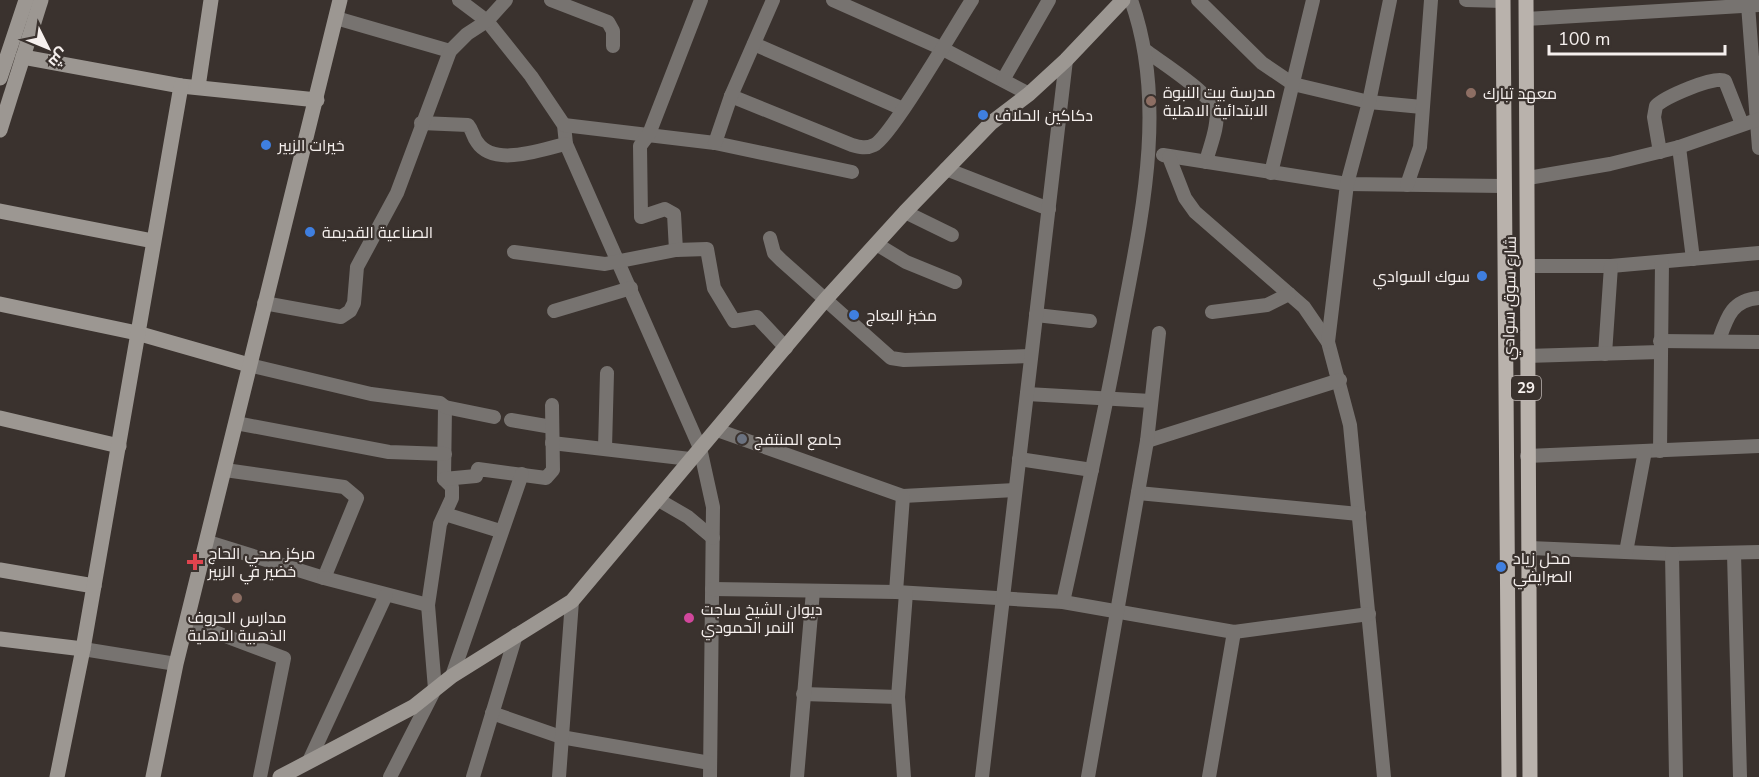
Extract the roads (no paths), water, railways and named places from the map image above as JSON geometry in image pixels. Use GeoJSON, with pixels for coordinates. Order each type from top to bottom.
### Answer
{"type":"FeatureCollection","features":[{"type":"Feature","properties":{"kind":"main road","name":"شارع سوق سوادي"},"geometry":{"type":"LineString","coordinates":[[1526,0],[1529,266],[1526,356],[1530,548],[1530,777]]}},
{"type":"Feature","properties":{"kind":"main road","name":"شارع سوق سوادي"},"geometry":{"type":"LineString","coordinates":[[1503,1],[1509,777]]}},
{"type":"Feature","properties":{"kind":"main road"},"geometry":{"type":"LineString","coordinates":[[1504,297],[1528,298]]}},
{"type":"Feature","properties":{"kind":"street"},"geometry":{"type":"LineString","coordinates":[[0,78],[26,0]]}},
{"type":"Feature","properties":{"kind":"street"},"geometry":{"type":"LineString","coordinates":[[0,130],[41,0]]}},
{"type":"Feature","properties":{"kind":"street"},"geometry":{"type":"LineString","coordinates":[[198,87],[211,0]]}},
{"type":"Feature","properties":{"kind":"street"},"geometry":{"type":"LineString","coordinates":[[153,777],[176,664],[208,542],[264,303],[317,100],[340,0]]}},
{"type":"Feature","properties":{"kind":"street"},"geometry":{"type":"LineString","coordinates":[[459,0],[487,21],[531,76],[564,125],[566,144],[631,288],[713,507],[710,770],[561,737],[492,713]]}},
{"type":"Feature","properties":{"kind":"street"},"geometry":{"type":"LineString","coordinates":[[264,303],[341,317],[350,311],[354,303],[357,267],[383,223],[397,193],[421,123],[450,51],[467,34],[487,21],[506,0]]}},
{"type":"Feature","properties":{"kind":"street"},"geometry":{"type":"LineString","coordinates":[[551,0],[608,22],[613,31],[613,46]]}},
{"type":"Feature","properties":{"kind":"street"},"geometry":{"type":"LineString","coordinates":[[676,250],[674,214],[665,209],[641,217],[640,146],[649,134],[701,0]]}},
{"type":"Feature","properties":{"kind":"street"},"geometry":{"type":"LineString","coordinates":[[715,143],[731,96],[772,0]]}},
{"type":"Feature","properties":{"kind":"street"},"geometry":{"type":"LineString","coordinates":[[833,0],[941,48],[1029,94]]}},
{"type":"Feature","properties":{"kind":"street"},"geometry":{"type":"LineString","coordinates":[[731,96],[864,148],[876,145],[903,109],[972,0]]}},
{"type":"Feature","properties":{"kind":"street"},"geometry":{"type":"LineString","coordinates":[[1003,80],[1049,0]]}},
{"type":"Feature","properties":{"kind":"street"},"geometry":{"type":"LineString","coordinates":[[280,777],[413,706],[452,676],[572,601],[825,300],[878,245],[905,212],[991,123],[1029,94],[1066,60],[1123,0]]}},
{"type":"Feature","properties":{"kind":"street"},"geometry":{"type":"LineString","coordinates":[[1063,602],[1107,400],[1150,150],[1146,51],[1131,0]]}},
{"type":"Feature","properties":{"kind":"street"},"geometry":{"type":"LineString","coordinates":[[1198,0],[1262,63],[1293,84],[1369,102],[1422,107]]}},
{"type":"Feature","properties":{"kind":"street"},"geometry":{"type":"LineString","coordinates":[[1271,173],[1313,0]]}},
{"type":"Feature","properties":{"kind":"street"},"geometry":{"type":"LineString","coordinates":[[1328,342],[1347,184],[1369,102],[1390,0]]}},
{"type":"Feature","properties":{"kind":"street"},"geometry":{"type":"LineString","coordinates":[[1407,186],[1408,174],[1419,154],[1431,0]]}},
{"type":"Feature","properties":{"kind":"street"},"geometry":{"type":"LineString","coordinates":[[1466,0],[1503,1]]}},
{"type":"Feature","properties":{"kind":"street"},"geometry":{"type":"LineString","coordinates":[[1526,19],[1754,5],[1759,148]]}},
{"type":"Feature","properties":{"kind":"street"},"geometry":{"type":"LineString","coordinates":[[336,18],[450,51]]}},
{"type":"Feature","properties":{"kind":"street"},"geometry":{"type":"LineString","coordinates":[[754,44],[903,109]]}},
{"type":"Feature","properties":{"kind":"street"},"geometry":{"type":"LineString","coordinates":[[1146,51],[1215,107],[1216,121],[1206,162]]}},
{"type":"Feature","properties":{"kind":"street"},"geometry":{"type":"LineString","coordinates":[[23,57],[181,86],[317,100]]}},
{"type":"Feature","properties":{"kind":"street"},"geometry":{"type":"LineString","coordinates":[[982,777],[1066,60]]}},
{"type":"Feature","properties":{"kind":"street"},"geometry":{"type":"LineString","coordinates":[[1660,152],[1654,117],[1656,106],[1666,99],[1715,79],[1725,81],[1742,124]]}},
{"type":"Feature","properties":{"kind":"street"},"geometry":{"type":"LineString","coordinates":[[57,777],[83,649],[181,86]]}},
{"type":"Feature","properties":{"kind":"street"},"geometry":{"type":"LineString","coordinates":[[1528,178],[1660,152],[1757,119]]}},
{"type":"Feature","properties":{"kind":"street"},"geometry":{"type":"LineString","coordinates":[[421,123],[468,125],[476,141],[487,151],[496,154],[527,152],[566,144]]}},
{"type":"Feature","properties":{"kind":"street"},"geometry":{"type":"LineString","coordinates":[[564,125],[715,143],[852,172]]}},
{"type":"Feature","properties":{"kind":"street"},"geometry":{"type":"LineString","coordinates":[[1679,147],[1693,259]]}},
{"type":"Feature","properties":{"kind":"street"},"geometry":{"type":"LineString","coordinates":[[1150,150],[1168,156],[1347,184],[1503,186]]}},
{"type":"Feature","properties":{"kind":"street"},"geometry":{"type":"LineString","coordinates":[[1168,156],[1182,190],[1195,212],[1304,308],[1328,342],[1340,380],[1350,425],[1384,777]]}},
{"type":"Feature","properties":{"kind":"street"},"geometry":{"type":"LineString","coordinates":[[946,169],[1048,209]]}},
{"type":"Feature","properties":{"kind":"street"},"geometry":{"type":"LineString","coordinates":[[0,211],[153,241]]}},
{"type":"Feature","properties":{"kind":"street"},"geometry":{"type":"LineString","coordinates":[[905,212],[952,235]]}},
{"type":"Feature","properties":{"kind":"street"},"geometry":{"type":"LineString","coordinates":[[770,238],[774,253],[891,358],[904,360],[1031,356]]}},
{"type":"Feature","properties":{"kind":"street"},"geometry":{"type":"LineString","coordinates":[[878,245],[906,262],[955,282]]}},
{"type":"Feature","properties":{"kind":"street"},"geometry":{"type":"LineString","coordinates":[[514,252],[592,263],[676,250],[707,249],[714,288],[734,321],[757,317],[786,348]]}},
{"type":"Feature","properties":{"kind":"street"},"geometry":{"type":"LineString","coordinates":[[1529,266],[1611,266],[1759,253]]}},
{"type":"Feature","properties":{"kind":"street"},"geometry":{"type":"LineString","coordinates":[[1660,451],[1662,262]]}},
{"type":"Feature","properties":{"kind":"street"},"geometry":{"type":"LineString","coordinates":[[1605,354],[1611,266]]}},
{"type":"Feature","properties":{"kind":"street"},"geometry":{"type":"LineString","coordinates":[[554,311],[631,288]]}},
{"type":"Feature","properties":{"kind":"street"},"geometry":{"type":"LineString","coordinates":[[1212,312],[1267,305],[1289,294]]}},
{"type":"Feature","properties":{"kind":"street"},"geometry":{"type":"LineString","coordinates":[[1719,340],[1726,320],[1736,305],[1759,298]]}},
{"type":"Feature","properties":{"kind":"street"},"geometry":{"type":"LineString","coordinates":[[0,304],[137,333],[249,365],[371,394],[440,403],[445,407],[494,417]]}},
{"type":"Feature","properties":{"kind":"street"},"geometry":{"type":"LineString","coordinates":[[1036,315],[1090,321]]}},
{"type":"Feature","properties":{"kind":"street"},"geometry":{"type":"LineString","coordinates":[[1088,777],[1147,441],[1159,333]]}},
{"type":"Feature","properties":{"kind":"street"},"geometry":{"type":"LineString","coordinates":[[1526,356],[1605,354],[1719,340],[1759,342]]}},
{"type":"Feature","properties":{"kind":"street"},"geometry":{"type":"LineString","coordinates":[[605,448],[607,373]]}},
{"type":"Feature","properties":{"kind":"street"},"geometry":{"type":"LineString","coordinates":[[1147,441],[1340,380]]}},
{"type":"Feature","properties":{"kind":"street"},"geometry":{"type":"LineString","coordinates":[[1027,394],[1151,401]]}},
{"type":"Feature","properties":{"kind":"street"},"geometry":{"type":"LineString","coordinates":[[444,479],[476,476],[478,469],[546,478],[550,475],[552,405]]}},
{"type":"Feature","properties":{"kind":"street"},"geometry":{"type":"LineString","coordinates":[[390,777],[435,689],[428,604],[440,524],[452,498],[452,487],[444,479],[445,407]]}},
{"type":"Feature","properties":{"kind":"street"},"geometry":{"type":"LineString","coordinates":[[0,418],[118,446]]}},
{"type":"Feature","properties":{"kind":"street"},"geometry":{"type":"LineString","coordinates":[[511,420],[552,427]]}},
{"type":"Feature","properties":{"kind":"street"},"geometry":{"type":"LineString","coordinates":[[236,423],[389,452],[445,454]]}},
{"type":"Feature","properties":{"kind":"street"},"geometry":{"type":"LineString","coordinates":[[717,430],[903,496],[1015,490]]}},
{"type":"Feature","properties":{"kind":"street"},"geometry":{"type":"LineString","coordinates":[[552,443],[695,454]]}},
{"type":"Feature","properties":{"kind":"street"},"geometry":{"type":"LineString","coordinates":[[1527,456],[1759,446]]}},
{"type":"Feature","properties":{"kind":"street"},"geometry":{"type":"LineString","coordinates":[[1626,552],[1645,451]]}},
{"type":"Feature","properties":{"kind":"street"},"geometry":{"type":"LineString","coordinates":[[1019,459],[1092,470]]}},
{"type":"Feature","properties":{"kind":"street"},"geometry":{"type":"LineString","coordinates":[[225,470],[310,480],[344,487],[352,491],[357,498],[355,505],[324,578]]}},
{"type":"Feature","properties":{"kind":"street"},"geometry":{"type":"LineString","coordinates":[[452,676],[500,531],[522,474]]}},
{"type":"Feature","properties":{"kind":"street"},"geometry":{"type":"LineString","coordinates":[[1138,493],[1359,514]]}},
{"type":"Feature","properties":{"kind":"street"},"geometry":{"type":"LineString","coordinates":[[903,496],[898,696],[904,777]]}},
{"type":"Feature","properties":{"kind":"street"},"geometry":{"type":"LineString","coordinates":[[657,499],[688,517],[713,538]]}},
{"type":"Feature","properties":{"kind":"street"},"geometry":{"type":"LineString","coordinates":[[445,514],[500,531]]}},
{"type":"Feature","properties":{"kind":"street"},"geometry":{"type":"LineString","coordinates":[[208,542],[324,578],[428,604]]}},
{"type":"Feature","properties":{"kind":"street"},"geometry":{"type":"LineString","coordinates":[[1530,548],[1672,554],[1759,552]]}},
{"type":"Feature","properties":{"kind":"street"},"geometry":{"type":"LineString","coordinates":[[1672,554],[1676,777]]}},
{"type":"Feature","properties":{"kind":"street"},"geometry":{"type":"LineString","coordinates":[[1734,554],[1740,777]]}},
{"type":"Feature","properties":{"kind":"street"},"geometry":{"type":"LineString","coordinates":[[0,570],[94,586]]}},
{"type":"Feature","properties":{"kind":"street"},"geometry":{"type":"LineString","coordinates":[[712,589],[901,592],[1063,602],[1234,632],[1369,614]]}},
{"type":"Feature","properties":{"kind":"street"},"geometry":{"type":"LineString","coordinates":[[797,777],[813,591]]}},
{"type":"Feature","properties":{"kind":"street"},"geometry":{"type":"LineString","coordinates":[[310,759],[386,595]]}},
{"type":"Feature","properties":{"kind":"street"},"geometry":{"type":"LineString","coordinates":[[559,777],[572,601]]}},
{"type":"Feature","properties":{"kind":"street"},"geometry":{"type":"LineString","coordinates":[[188,622],[284,658],[260,777]]}},
{"type":"Feature","properties":{"kind":"street"},"geometry":{"type":"LineString","coordinates":[[1209,777],[1234,632]]}},
{"type":"Feature","properties":{"kind":"street"},"geometry":{"type":"LineString","coordinates":[[473,777],[516,635]]}},
{"type":"Feature","properties":{"kind":"street"},"geometry":{"type":"LineString","coordinates":[[0,639],[176,664]]}},
{"type":"Feature","properties":{"kind":"street"},"geometry":{"type":"LineString","coordinates":[[803,694],[898,696]]}},
{"type":"Feature","properties":{"kind":"place","name":"معهد تبارك"},"geometry":{"type":"Point","coordinates":[1471,93]}},
{"type":"Feature","properties":{"kind":"place","name":"مدرسة بيت النبوة الابتدائية الاهلية"},"geometry":{"type":"Point","coordinates":[1151,101]}},
{"type":"Feature","properties":{"kind":"place","name":"دكاكين الحلاف"},"geometry":{"type":"Point","coordinates":[983,115]}},
{"type":"Feature","properties":{"kind":"place","name":"خيرات الزبير"},"geometry":{"type":"Point","coordinates":[266,145]}},
{"type":"Feature","properties":{"kind":"place","name":"الصناعية القديمة"},"geometry":{"type":"Point","coordinates":[310,232]}},
{"type":"Feature","properties":{"kind":"place","name":"سوك السوادي"},"geometry":{"type":"Point","coordinates":[1482,276]}},
{"type":"Feature","properties":{"kind":"place","name":"مخبز البعاج"},"geometry":{"type":"Point","coordinates":[854,315]}},
{"type":"Feature","properties":{"kind":"place","name":"جامع المنتفج"},"geometry":{"type":"Point","coordinates":[742,439]}},
{"type":"Feature","properties":{"kind":"place","name":"مركز صحي الحاج خضير في الزبير"},"geometry":{"type":"Point","coordinates":[195,562]}},
{"type":"Feature","properties":{"kind":"place","name":"محل زياد الصرايفي"},"geometry":{"type":"Point","coordinates":[1501,567]}},
{"type":"Feature","properties":{"kind":"place","name":"مدارس الحروف الذهبية الاهلية"},"geometry":{"type":"Point","coordinates":[237,598]}},
{"type":"Feature","properties":{"kind":"place","name":"ديوان الشيخ ساجت النمر الحمودي"},"geometry":{"type":"Point","coordinates":[689,618]}}]}
